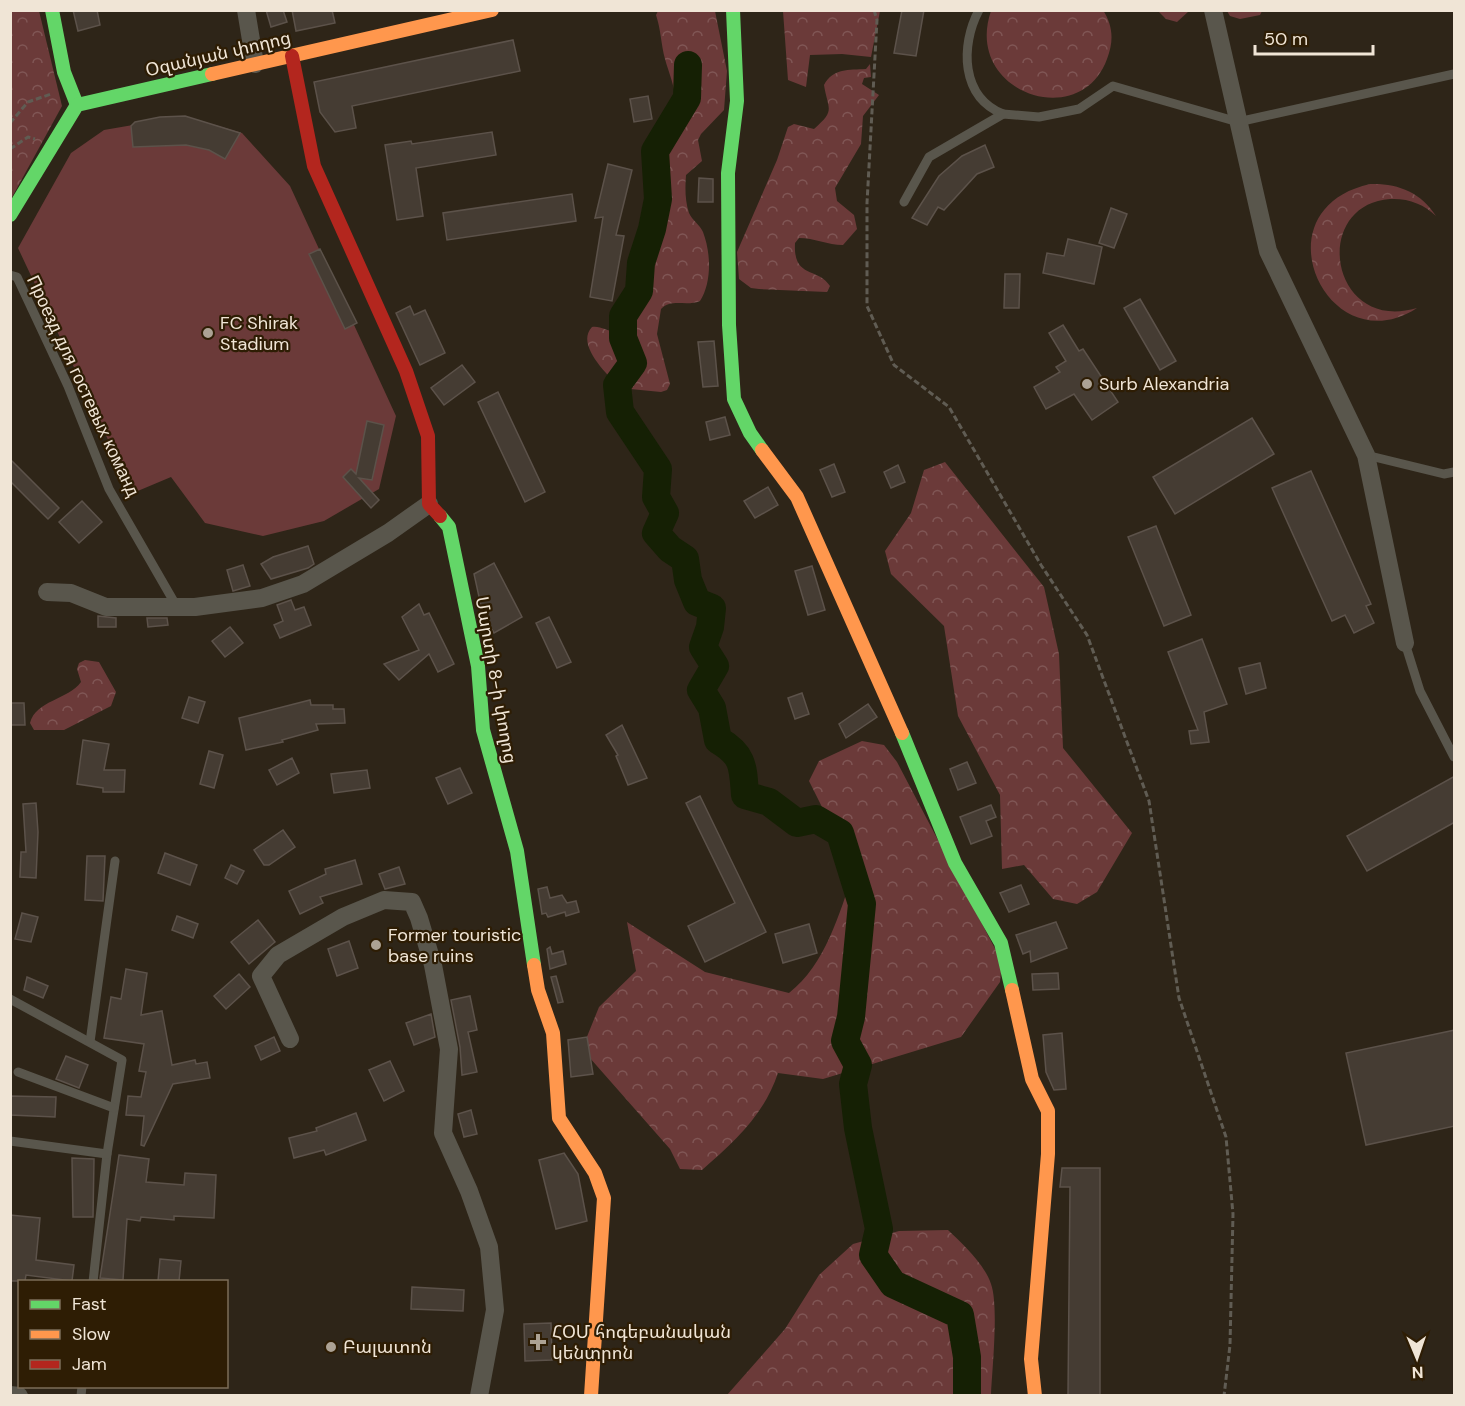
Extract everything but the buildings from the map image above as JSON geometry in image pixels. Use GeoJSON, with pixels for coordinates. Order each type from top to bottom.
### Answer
{"type":"FeatureCollection","features":[{"type":"Feature","properties":{"kind":"street"},"geometry":{"type":"LineString","coordinates":[[10,215],[77,105],[70,87],[52,10]]}},
{"type":"Feature","properties":{"kind":"street"},"geometry":{"type":"LineString","coordinates":[[246,10],[255,64]]}},
{"type":"Feature","properties":{"kind":"street","name":"Օզանյան փողոց"},"geometry":{"type":"LineString","coordinates":[[77,105],[492,10]]}},
{"type":"Feature","properties":{"kind":"street"},"geometry":{"type":"LineString","coordinates":[[733,10],[737,101],[728,173],[729,326],[734,399],[750,433],[797,497],[884,688],[955,863],[1001,943],[1032,1079],[1048,1111],[1048,1154],[1031,1359],[1035,1395]]}},
{"type":"Feature","properties":{"kind":"street"},"geometry":{"type":"LineString","coordinates":[[1213,10],[1268,251],[1366,455],[1405,643]]}},
{"type":"Feature","properties":{"kind":"street"},"geometry":{"type":"LineString","coordinates":[[47,592],[71,593],[106,607],[177,607],[262,598],[303,584],[388,533],[429,504],[428,436],[406,370],[314,166],[292,56]]}},
{"type":"Feature","properties":{"kind":"street","name":"Մարտի 8-ի փողոց"},"geometry":{"type":"LineString","coordinates":[[429,504],[449,527],[478,666],[483,730],[517,850],[538,990],[554,1033],[559,1118],[595,1173],[604,1198],[591,1395]]}},
{"type":"Feature","properties":{"kind":"street"},"geometry":{"type":"LineString","coordinates":[[290,1040],[261,976],[278,955],[343,917],[384,900],[412,902],[433,965],[449,1049],[443,1133],[469,1191],[489,1247],[495,1310],[479,1395]]}},
{"type":"Feature","properties":{"kind":"street"},"geometry":{"type":"LineString","coordinates":[[10,1395],[19,1395]]}},
{"type":"Feature","properties":{"kind":"lane"},"geometry":{"type":"LineString","coordinates":[[979,10],[966,46],[970,80],[990,108],[1003,114],[1039,117],[1078,109],[1113,86],[1238,122],[1455,74]]}},
{"type":"Feature","properties":{"kind":"lane"},"geometry":{"type":"LineString","coordinates":[[904,202],[929,157],[1003,114]]}},
{"type":"Feature","properties":{"kind":"lane","name":"Проезд для гостевых команд"},"geometry":{"type":"LineString","coordinates":[[10,275],[17,277],[68,386],[109,489],[177,607]]}},
{"type":"Feature","properties":{"kind":"lane"},"geometry":{"type":"LineString","coordinates":[[1366,455],[1444,474],[1455,471]]}},
{"type":"Feature","properties":{"kind":"lane"},"geometry":{"type":"LineString","coordinates":[[1405,643],[1420,691],[1455,757]]}},
{"type":"Feature","properties":{"kind":"lane"},"geometry":{"type":"LineString","coordinates":[[90,1042],[115,861]]}},
{"type":"Feature","properties":{"kind":"lane"},"geometry":{"type":"LineString","coordinates":[[10,999],[122,1060],[107,1154],[93,1280]]}},
{"type":"Feature","properties":{"kind":"lane"},"geometry":{"type":"LineString","coordinates":[[18,1072],[114,1108]]}},
{"type":"Feature","properties":{"kind":"lane"},"geometry":{"type":"LineString","coordinates":[[10,1141],[107,1154]]}},
{"type":"Feature","properties":{"kind":"path"},"geometry":{"type":"LineString","coordinates":[[874,10],[878,20],[867,203],[867,306],[894,365],[949,407],[1041,565],[1087,635],[1149,801],[1179,998],[1226,1137],[1233,1214],[1230,1345],[1224,1395]]}},
{"type":"Feature","properties":{"kind":"path"},"geometry":{"type":"LineString","coordinates":[[10,123],[28,102],[70,87]]}},
{"type":"Feature","properties":{"kind":"path"},"geometry":{"type":"LineString","coordinates":[[10,149],[28,137]]}},
{"type":"Feature","properties":{"kind":"green space"},"geometry":{"type":"Polygon","coordinates":[[[1103,10],[1109,22],[1111,34],[1111,46],[1107,59],[1093,82],[1074,94],[1051,98],[1028,93],[1008,81],[994,63],[987,39],[991,11],[1103,10]]]}},
{"type":"Feature","properties":{"kind":"green space"},"geometry":{"type":"Polygon","coordinates":[[[1227,10],[1262,11],[1260,15],[1240,19],[1230,16],[1227,10]]]}},
{"type":"Feature","properties":{"kind":"green space"},"geometry":{"type":"Polygon","coordinates":[[[11,11],[39,11],[62,106],[11,199],[11,11]]]}},
{"type":"Feature","properties":{"kind":"green space"},"geometry":{"type":"Polygon","coordinates":[[[658,11],[715,11],[727,71],[724,110],[701,134],[698,140],[702,161],[686,175],[689,213],[703,232],[708,249],[707,285],[700,301],[674,303],[661,309],[657,334],[670,384],[667,390],[661,392],[620,388],[601,368],[590,351],[588,342],[588,334],[592,327],[619,331],[627,323],[643,275],[649,248],[652,230],[650,171],[655,154],[671,121],[675,103],[656,15],[658,11]]]}},
{"type":"Feature","properties":{"kind":"green space"},"geometry":{"type":"Polygon","coordinates":[[[783,11],[880,11],[871,57],[842,54],[810,55],[806,87],[788,80],[783,11]]]}},
{"type":"Feature","properties":{"kind":"green space"},"geometry":{"type":"Polygon","coordinates":[[[1158,11],[1189,11],[1177,22],[1166,19],[1158,11]]]}},
{"type":"Feature","properties":{"kind":"green space"},"geometry":{"type":"Polygon","coordinates":[[[870,64],[871,77],[864,78],[862,84],[879,95],[863,116],[861,144],[835,188],[837,201],[854,215],[857,229],[843,245],[799,238],[795,243],[798,262],[807,271],[825,280],[830,286],[827,292],[751,288],[739,279],[737,252],[777,160],[788,127],[794,124],[814,129],[828,113],[824,85],[828,79],[842,71],[866,69],[870,64]]]}},
{"type":"Feature","properties":{"kind":"green space","name":"FC Shirak Stadium"},"geometry":{"type":"Polygon","coordinates":[[[185,116],[242,133],[290,186],[396,416],[379,489],[324,521],[263,536],[205,523],[171,477],[133,493],[18,248],[71,153],[104,130],[185,116]]]}},
{"type":"Feature","properties":{"kind":"green space"},"geometry":{"type":"Polygon","coordinates":[[[1370,184],[1390,185],[1408,191],[1423,201],[1436,216],[1415,203],[1390,199],[1365,206],[1348,222],[1340,243],[1341,265],[1349,287],[1365,303],[1388,311],[1417,308],[1385,320],[1356,317],[1333,301],[1317,278],[1311,250],[1316,222],[1335,199],[1370,184]]]}},
{"type":"Feature","properties":{"kind":"green space"},"geometry":{"type":"Polygon","coordinates":[[[945,462],[1044,587],[1059,654],[1063,748],[1132,833],[1097,892],[1077,904],[1053,899],[1024,865],[1002,869],[1000,795],[958,716],[944,626],[891,574],[885,551],[911,513],[924,470],[945,462]]]}},
{"type":"Feature","properties":{"kind":"green space"},"geometry":{"type":"Polygon","coordinates":[[[85,660],[99,662],[116,692],[111,706],[64,730],[34,730],[30,723],[33,715],[81,682],[77,669],[79,663],[85,660]]]}},
{"type":"Feature","properties":{"kind":"green space"},"geometry":{"type":"Polygon","coordinates":[[[862,741],[884,745],[897,762],[1002,962],[1000,982],[961,1037],[823,1079],[778,1073],[757,1115],[726,1149],[702,1170],[680,1169],[670,1149],[582,1049],[599,1007],[636,971],[627,922],[705,972],[789,993],[813,968],[822,953],[837,921],[854,871],[809,781],[819,761],[862,741]]]}},
{"type":"Feature","properties":{"kind":"green space"},"geometry":{"type":"Polygon","coordinates":[[[948,1230],[978,1262],[991,1284],[995,1322],[991,1395],[727,1395],[785,1329],[819,1275],[853,1244],[899,1231],[948,1230]]]}},
{"type":"Feature","properties":{"kind":"waterway"},"geometry":{"type":"LineString","coordinates":[[688,65],[687,98],[655,151],[658,199],[652,229],[641,263],[639,291],[623,316],[623,338],[633,363],[617,385],[620,412],[658,469],[656,497],[665,513],[656,533],[670,549],[685,559],[688,580],[697,602],[712,608],[710,627],[703,647],[715,666],[701,690],[712,708],[718,740],[733,751],[740,763],[745,795],[769,802],[797,823],[816,819],[840,833],[862,904],[851,1017],[845,1041],[858,1065],[853,1084],[858,1128],[879,1229],[873,1255],[893,1284],[960,1315],[967,1357],[967,1396]]}},
{"type":"Feature","properties":{"kind":"traffic: fast"},"geometry":{"type":"LineString","coordinates":[[52,10],[64,72],[77,105]]}},
{"type":"Feature","properties":{"kind":"traffic: fast"},"geometry":{"type":"LineString","coordinates":[[733,10],[737,101],[728,173],[729,325],[734,399],[750,433],[762,450]]}},
{"type":"Feature","properties":{"kind":"traffic: fast"},"geometry":{"type":"LineString","coordinates":[[10,215],[77,105],[212,74]]}},
{"type":"Feature","properties":{"kind":"traffic: fast"},"geometry":{"type":"LineString","coordinates":[[440,516],[449,527],[478,666],[483,730],[517,851],[534,965]]}},
{"type":"Feature","properties":{"kind":"traffic: fast"},"geometry":{"type":"LineString","coordinates":[[902,733],[955,863],[1001,943],[1012,990]]}},
{"type":"Feature","properties":{"kind":"traffic: slow"},"geometry":{"type":"LineString","coordinates":[[212,74],[492,10]]}},
{"type":"Feature","properties":{"kind":"traffic: slow"},"geometry":{"type":"LineString","coordinates":[[762,450],[797,497],[902,733]]}},
{"type":"Feature","properties":{"kind":"traffic: slow"},"geometry":{"type":"LineString","coordinates":[[534,965],[538,990],[553,1033],[559,1118],[595,1173],[604,1198],[591,1396]]}},
{"type":"Feature","properties":{"kind":"traffic: slow"},"geometry":{"type":"LineString","coordinates":[[1012,990],[1032,1079],[1048,1111],[1048,1154],[1031,1359],[1035,1396]]}},
{"type":"Feature","properties":{"kind":"traffic: jam"},"geometry":{"type":"LineString","coordinates":[[292,56],[314,166],[406,371],[428,436],[429,504],[440,516]]}},
{"type":"Feature","properties":{"kind":"place","name":"FC Shirak Stadium"},"geometry":{"type":"Point","coordinates":[208,333]}},
{"type":"Feature","properties":{"kind":"place","name":"Surb Alexandria"},"geometry":{"type":"Point","coordinates":[1087,384]}},
{"type":"Feature","properties":{"kind":"place","name":"Former touristic base ruins"},"geometry":{"type":"Point","coordinates":[376,945]}},
{"type":"Feature","properties":{"kind":"place","name":"ՀՕՄ հոգեբանական կենտրոն"},"geometry":{"type":"Point","coordinates":[538,1342]}},
{"type":"Feature","properties":{"kind":"place","name":"Բալատոն"},"geometry":{"type":"Point","coordinates":[331,1347]}}]}
